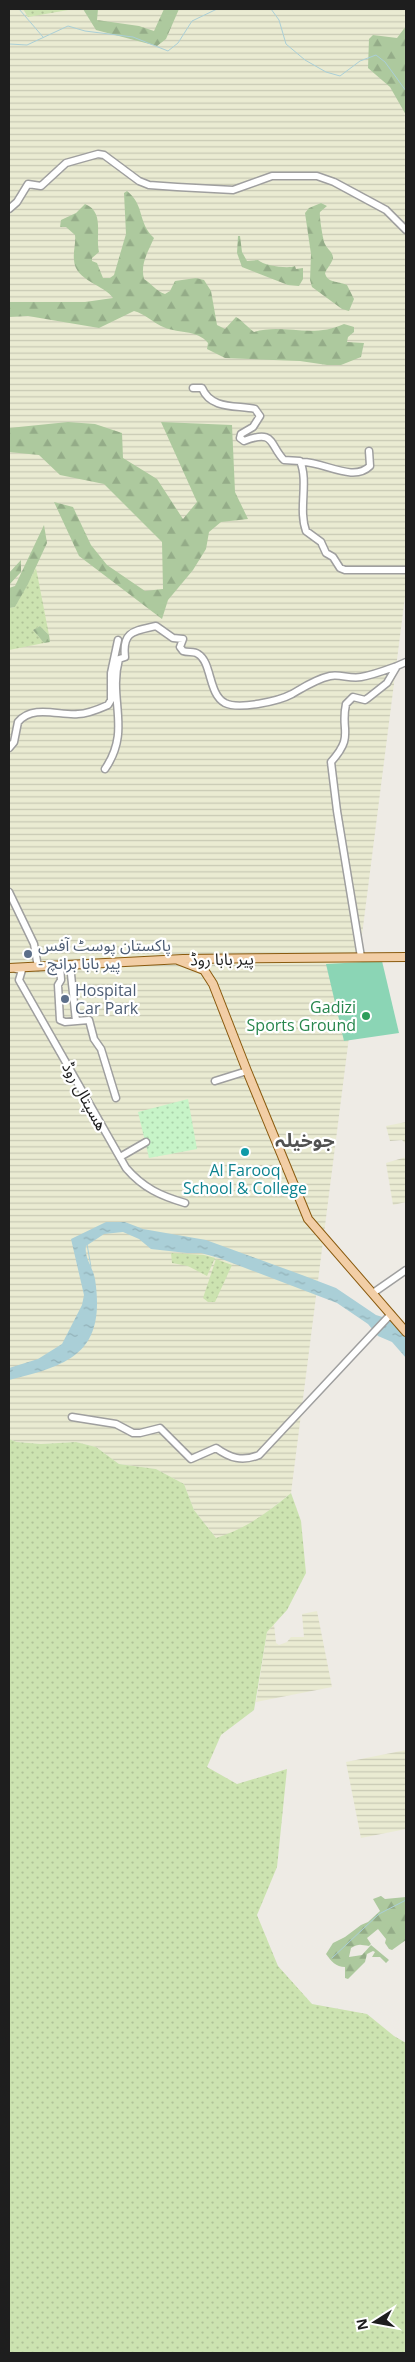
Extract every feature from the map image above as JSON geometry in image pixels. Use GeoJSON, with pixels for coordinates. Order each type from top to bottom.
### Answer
{"type":"FeatureCollection","features":[{"type":"Feature","properties":{"kind":"main road","name":"پیر بابا روڈ"},"geometry":{"type":"LineString","coordinates":[[10,968],[213,959],[406,957]]}},
{"type":"Feature","properties":{"kind":"main road"},"geometry":{"type":"LineString","coordinates":[[208,975],[209,966],[213,959]]}},
{"type":"Feature","properties":{"kind":"main road"},"geometry":{"type":"LineString","coordinates":[[178,960],[204,970],[208,975],[308,1220],[373,1293],[388,1317],[406,1332]]}},
{"type":"Feature","properties":{"kind":"street"},"geometry":{"type":"LineString","coordinates":[[9,209],[17,202],[28,184],[41,186],[66,163],[98,154],[104,155],[139,181],[177,187],[233,190],[272,176],[317,176],[334,182],[386,210],[406,230]]}},
{"type":"Feature","properties":{"kind":"street"},"geometry":{"type":"LineString","coordinates":[[193,388],[202,388],[207,398],[224,404],[237,408],[256,409],[260,416],[258,421],[241,434],[240,438],[244,441],[254,437],[268,438],[276,446],[284,460],[328,466],[343,472],[360,472],[365,471],[370,466],[369,451]]}},
{"type":"Feature","properties":{"kind":"street"},"geometry":{"type":"LineString","coordinates":[[301,462],[303,516],[306,531],[321,542],[324,550],[333,557],[340,568],[345,570],[406,570]]}},
{"type":"Feature","properties":{"kind":"street"},"geometry":{"type":"LineString","coordinates":[[105,769],[114,756],[118,743],[119,727],[115,673],[119,659],[125,657],[124,645],[126,637],[134,632],[156,626],[173,638],[182,639],[180,647],[183,651],[195,652],[204,660],[210,682],[223,702],[238,706],[279,699],[292,694],[302,686],[329,676],[360,677],[406,662]]}},
{"type":"Feature","properties":{"kind":"street"},"geometry":{"type":"LineString","coordinates":[[9,748],[14,742],[18,722],[26,717],[46,711],[78,714],[108,705],[111,700],[111,673],[118,640]]}},
{"type":"Feature","properties":{"kind":"street"},"geometry":{"type":"LineString","coordinates":[[361,957],[337,811],[332,762],[341,751],[346,738],[346,704],[353,697],[365,700],[380,690],[397,666]]}},
{"type":"Feature","properties":{"kind":"street"},"geometry":{"type":"LineString","coordinates":[[9,892],[34,944],[38,967]]}},
{"type":"Feature","properties":{"kind":"street"},"geometry":{"type":"LineString","coordinates":[[70,965],[76,1021]]}},
{"type":"Feature","properties":{"kind":"street"},"geometry":{"type":"LineString","coordinates":[[60,966],[61,980],[58,985],[60,1020],[64,1022],[90,1022],[94,1039],[101,1049],[116,1098]]}},
{"type":"Feature","properties":{"kind":"street","name":"ھسپتال روڈ"},"geometry":{"type":"LineString","coordinates":[[10,968],[22,970],[19,980],[120,1157],[136,1180],[163,1197],[185,1203]]}},
{"type":"Feature","properties":{"kind":"street"},"geometry":{"type":"LineString","coordinates":[[61,980],[72,984]]}},
{"type":"Feature","properties":{"kind":"street"},"geometry":{"type":"LineString","coordinates":[[215,1081],[246,1071]]}},
{"type":"Feature","properties":{"kind":"street"},"geometry":{"type":"LineString","coordinates":[[120,1157],[146,1142]]}},
{"type":"Feature","properties":{"kind":"street"},"geometry":{"type":"LineString","coordinates":[[373,1293],[406,1270]]}},
{"type":"Feature","properties":{"kind":"street"},"geometry":{"type":"LineString","coordinates":[[72,1417],[109,1423],[140,1433],[160,1428],[191,1459],[216,1448],[226,1456],[243,1460],[250,1459],[259,1454],[378,1330],[388,1317]]}},
{"type":"Feature","properties":{"kind":"green space"},"geometry":{"type":"Polygon","coordinates":[[[9,9],[406,9],[406,589],[291,1493],[237,1532],[216,1538],[194,1510],[184,1484],[156,1469],[119,1464],[96,1447],[76,1442],[41,1444],[17,1442],[9,1439],[9,9]]]}},
{"type":"Feature","properties":{"kind":"green space"},"geometry":{"type":"Polygon","coordinates":[[[23,9],[74,9],[28,17],[23,9]]]}},
{"type":"Feature","properties":{"kind":"green space"},"geometry":{"type":"Polygon","coordinates":[[[83,9],[98,9],[97,20],[139,26],[154,31],[164,9],[179,9],[166,39],[157,46],[96,30],[83,9]]]}},
{"type":"Feature","properties":{"kind":"green space"},"geometry":{"type":"Polygon","coordinates":[[[406,26],[406,115],[390,87],[368,68],[369,39],[373,35],[397,38],[406,26]]]}},
{"type":"Feature","properties":{"kind":"green space"},"geometry":{"type":"Polygon","coordinates":[[[127,191],[133,196],[145,226],[154,238],[145,258],[143,274],[144,279],[159,291],[165,294],[170,291],[175,281],[196,278],[204,280],[211,291],[217,325],[225,329],[236,317],[254,332],[276,329],[321,330],[344,324],[354,327],[354,332],[348,337],[347,342],[364,343],[361,357],[341,365],[300,361],[225,358],[207,349],[208,343],[198,336],[167,328],[134,311],[99,328],[28,316],[9,317],[9,302],[85,302],[113,298],[109,293],[79,273],[74,260],[75,235],[66,227],[60,227],[61,220],[76,213],[85,204],[95,212],[98,225],[99,252],[92,258],[92,261],[97,263],[103,278],[110,278],[114,275],[126,234],[124,193],[127,191]]]}},
{"type":"Feature","properties":{"kind":"green space"},"geometry":{"type":"Polygon","coordinates":[[[321,203],[327,206],[320,212],[323,238],[333,258],[325,273],[328,279],[347,285],[354,299],[349,311],[342,309],[312,287],[310,280],[311,254],[305,213],[309,208],[321,203]]]}},
{"type":"Feature","properties":{"kind":"green space"},"geometry":{"type":"Polygon","coordinates":[[[238,236],[240,236],[242,252],[247,261],[258,260],[265,264],[276,266],[295,266],[296,269],[303,268],[303,279],[299,286],[288,285],[242,267],[237,253],[238,236]]]}},
{"type":"Feature","properties":{"kind":"green space"},"geometry":{"type":"Polygon","coordinates":[[[68,422],[95,424],[122,433],[123,458],[157,479],[183,519],[197,502],[161,422],[232,425],[235,492],[248,519],[221,522],[209,532],[206,549],[193,570],[168,600],[162,619],[79,556],[54,502],[73,507],[91,545],[107,565],[145,591],[163,589],[162,542],[104,484],[60,475],[39,455],[9,452],[9,428],[68,422]]]}},
{"type":"Feature","properties":{"kind":"green space"},"geometry":{"type":"Polygon","coordinates":[[[44,525],[47,543],[15,607],[9,608],[9,588],[15,586],[44,525]]]}},
{"type":"Feature","properties":{"kind":"green space"},"geometry":{"type":"Polygon","coordinates":[[[21,560],[21,572],[9,585],[9,573],[21,560]]]}},
{"type":"Feature","properties":{"kind":"green space"},"geometry":{"type":"Polygon","coordinates":[[[36,568],[49,635],[40,626],[33,630],[44,643],[9,650],[9,608],[15,607],[36,568]]]}},
{"type":"Feature","properties":{"kind":"green space"},"geometry":{"type":"Polygon","coordinates":[[[40,626],[49,635],[50,642],[44,643],[33,630],[40,626]]]}},
{"type":"Feature","properties":{"kind":"green space","name":"Gadizi Sports Ground"},"geometry":{"type":"Polygon","coordinates":[[[382,961],[399,1033],[344,1041],[326,964],[382,961]]]}},
{"type":"Feature","properties":{"kind":"green space"},"geometry":{"type":"Polygon","coordinates":[[[188,1099],[197,1149],[149,1158],[138,1112],[188,1099]]]}},
{"type":"Feature","properties":{"kind":"green space"},"geometry":{"type":"Polygon","coordinates":[[[406,1122],[406,1144],[402,1140],[390,1141],[386,1126],[406,1122]]]}},
{"type":"Feature","properties":{"kind":"green space"},"geometry":{"type":"Polygon","coordinates":[[[406,1157],[406,1202],[393,1205],[386,1163],[406,1157]]]}},
{"type":"Feature","properties":{"kind":"green space"},"geometry":{"type":"Polygon","coordinates":[[[171,1253],[204,1255],[215,1258],[207,1276],[188,1266],[172,1263],[171,1253]]]}},
{"type":"Feature","properties":{"kind":"green space"},"geometry":{"type":"Polygon","coordinates":[[[216,1259],[232,1265],[215,1302],[208,1302],[203,1298],[216,1259]]]}},
{"type":"Feature","properties":{"kind":"green space"},"geometry":{"type":"Polygon","coordinates":[[[9,1439],[17,1442],[41,1444],[76,1442],[96,1447],[119,1464],[156,1469],[184,1484],[194,1510],[216,1538],[247,1525],[291,1493],[301,1521],[306,1573],[287,1610],[267,1632],[254,1710],[221,1735],[207,1767],[237,1784],[287,1769],[277,1867],[257,1915],[278,1966],[312,2004],[367,2014],[394,2036],[406,2043],[406,2353],[9,2353],[9,1439]]]}},
{"type":"Feature","properties":{"kind":"green space"},"geometry":{"type":"Polygon","coordinates":[[[317,1611],[332,1687],[256,1702],[267,1632],[274,1624],[276,1643],[279,1645],[287,1642],[291,1637],[304,1637],[302,1614],[317,1611]]]}},
{"type":"Feature","properties":{"kind":"green space"},"geometry":{"type":"Polygon","coordinates":[[[406,1750],[406,1829],[361,1838],[346,1762],[406,1750]]]}},
{"type":"Feature","properties":{"kind":"green space"},"geometry":{"type":"Polygon","coordinates":[[[381,1896],[385,1899],[406,1897],[406,1940],[392,1950],[389,1949],[385,1943],[386,1939],[378,1929],[367,1938],[371,1944],[369,1946],[354,1946],[351,1948],[349,1957],[362,1955],[371,1945],[389,1960],[386,1963],[380,1957],[372,1957],[375,1952],[373,1951],[367,1954],[365,1962],[348,1979],[345,1978],[345,1967],[334,1963],[326,1954],[333,1943],[368,1922],[380,1911],[373,1899],[381,1896]]]}},
{"type":"Feature","properties":{"kind":"water"},"geometry":{"type":"Polygon","coordinates":[[[106,1222],[125,1222],[143,1229],[206,1240],[336,1288],[376,1315],[392,1320],[406,1337],[406,1358],[392,1342],[378,1336],[368,1324],[337,1303],[219,1258],[201,1253],[151,1249],[139,1239],[123,1232],[104,1234],[86,1246],[86,1255],[95,1279],[97,1304],[95,1323],[89,1339],[79,1351],[66,1361],[50,1368],[9,1380],[9,1368],[38,1359],[62,1344],[82,1305],[84,1295],[71,1239],[106,1222]]]}},
{"type":"Feature","properties":{"kind":"waterway"},"geometry":{"type":"LineString","coordinates":[[19,9],[43,37]]}},
{"type":"Feature","properties":{"kind":"waterway"},"geometry":{"type":"LineString","coordinates":[[9,44],[27,45],[68,26],[85,31],[133,37],[168,51],[178,43],[192,21],[217,9]]}},
{"type":"Feature","properties":{"kind":"waterway"},"geometry":{"type":"LineString","coordinates":[[271,9],[279,20],[286,44],[305,60],[326,72],[340,76],[360,61],[376,55],[385,62],[406,91]]}},
{"type":"Feature","properties":{"kind":"waterway"},"geometry":{"type":"LineString","coordinates":[[87,1244],[91,1267]]}},
{"type":"Feature","properties":{"kind":"waterway"},"geometry":{"type":"LineString","coordinates":[[332,1958],[379,1914],[406,1900]]}},
{"type":"Feature","properties":{"kind":"place","name":"پاکستان پوسٹ آفس - پیر بابا برانچ"},"geometry":{"type":"Point","coordinates":[28,954]}},
{"type":"Feature","properties":{"kind":"place","name":"Hospital Car Park"},"geometry":{"type":"Point","coordinates":[65,999]}},
{"type":"Feature","properties":{"kind":"place","name":"Gadizi Sports Ground"},"geometry":{"type":"Point","coordinates":[366,1016]}},
{"type":"Feature","properties":{"kind":"place","name":"Al Farooq School & College"},"geometry":{"type":"Point","coordinates":[245,1152]}},
{"type":"Feature","properties":{"kind":"district","name":"جوخیلہ"},"geometry":{"type":"Point","coordinates":[305,1140]}}]}
